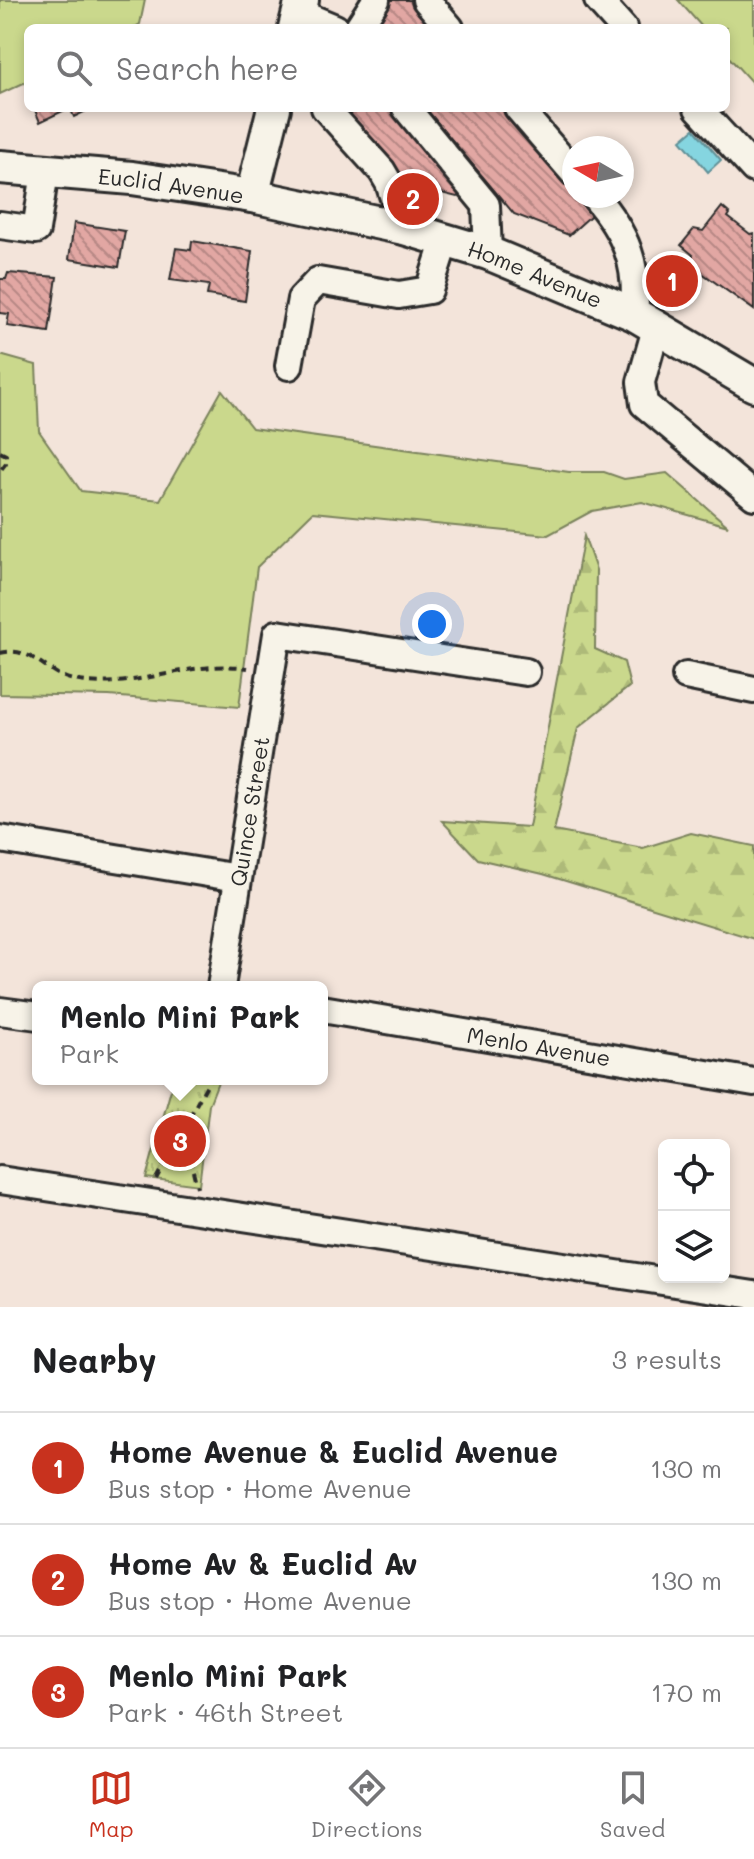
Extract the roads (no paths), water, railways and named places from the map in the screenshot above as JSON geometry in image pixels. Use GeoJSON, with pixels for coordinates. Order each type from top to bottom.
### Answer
{"type":"FeatureCollection","features":[{"type":"Feature","properties":{"kind":"main road","name":"Euclid Avenue"},"geometry":{"type":"LineString","coordinates":[[0,167],[132,178],[252,196],[273,112]]}},
{"type":"Feature","properties":{"kind":"main road","name":"Home Avenue"},"geometry":{"type":"LineString","coordinates":[[252,196],[404,228],[488,253],[646,320],[754,385]]}},
{"type":"Feature","properties":{"kind":"street"},"geometry":{"type":"LineString","coordinates":[[361,24],[376,0]]}},
{"type":"Feature","properties":{"kind":"street"},"geometry":{"type":"LineString","coordinates":[[426,0],[447,24]]}},
{"type":"Feature","properties":{"kind":"street"},"geometry":{"type":"LineString","coordinates":[[598,0],[619,24]]}},
{"type":"Feature","properties":{"kind":"street"},"geometry":{"type":"LineString","coordinates":[[299,14],[325,24]]}},
{"type":"Feature","properties":{"kind":"street"},"geometry":{"type":"LineString","coordinates":[[329,112],[382,171],[404,228]]}},
{"type":"Feature","properties":{"kind":"street"},"geometry":{"type":"LineString","coordinates":[[409,112],[486,205],[488,253]]}},
{"type":"Feature","properties":{"kind":"street"},"geometry":{"type":"LineString","coordinates":[[521,112],[562,159]]}},
{"type":"Feature","properties":{"kind":"street"},"geometry":{"type":"LineString","coordinates":[[702,112],[754,169]]}},
{"type":"Feature","properties":{"kind":"street"},"geometry":{"type":"LineString","coordinates":[[0,225],[36,230],[45,172]]}},
{"type":"Feature","properties":{"kind":"street"},"geometry":{"type":"LineString","coordinates":[[604,208],[633,260],[646,320],[641,382],[644,404],[754,496]]}},
{"type":"Feature","properties":{"kind":"street"},"geometry":{"type":"LineString","coordinates":[[289,366],[301,299],[318,281],[399,295],[429,290],[445,240]]}},
{"type":"Feature","properties":{"kind":"street","name":"Quince Street"},"geometry":{"type":"LineString","coordinates":[[222,981],[277,634],[526,672]]}},
{"type":"Feature","properties":{"kind":"street"},"geometry":{"type":"LineString","coordinates":[[686,676],[754,690]]}},
{"type":"Feature","properties":{"kind":"street"},"geometry":{"type":"LineString","coordinates":[[0,839],[238,878]]}},
{"type":"Feature","properties":{"kind":"street","name":"Menlo Avenue"},"geometry":{"type":"LineString","coordinates":[[328,1010],[754,1082]]}},
{"type":"Feature","properties":{"kind":"street"},"geometry":{"type":"LineString","coordinates":[[0,1011],[32,1015]]}},
{"type":"Feature","properties":{"kind":"street"},"geometry":{"type":"LineString","coordinates":[[0,1180],[188,1198],[754,1295]]}},
{"type":"Feature","properties":{"kind":"water"},"geometry":{"type":"Polygon","coordinates":[[[694,129],[721,160],[708,172],[681,140],[694,129]]]}},
{"type":"Feature","properties":{"kind":"place","name":"Home Av & Euclid Av"},"geometry":{"type":"Point","coordinates":[413,199]}},
{"type":"Feature","properties":{"kind":"place","name":"Home Avenue & Euclid Avenue"},"geometry":{"type":"Point","coordinates":[672,281]}},
{"type":"Feature","properties":{"kind":"place","name":"Menlo Mini Park"},"geometry":{"type":"Point","coordinates":[180,1141]}}]}
